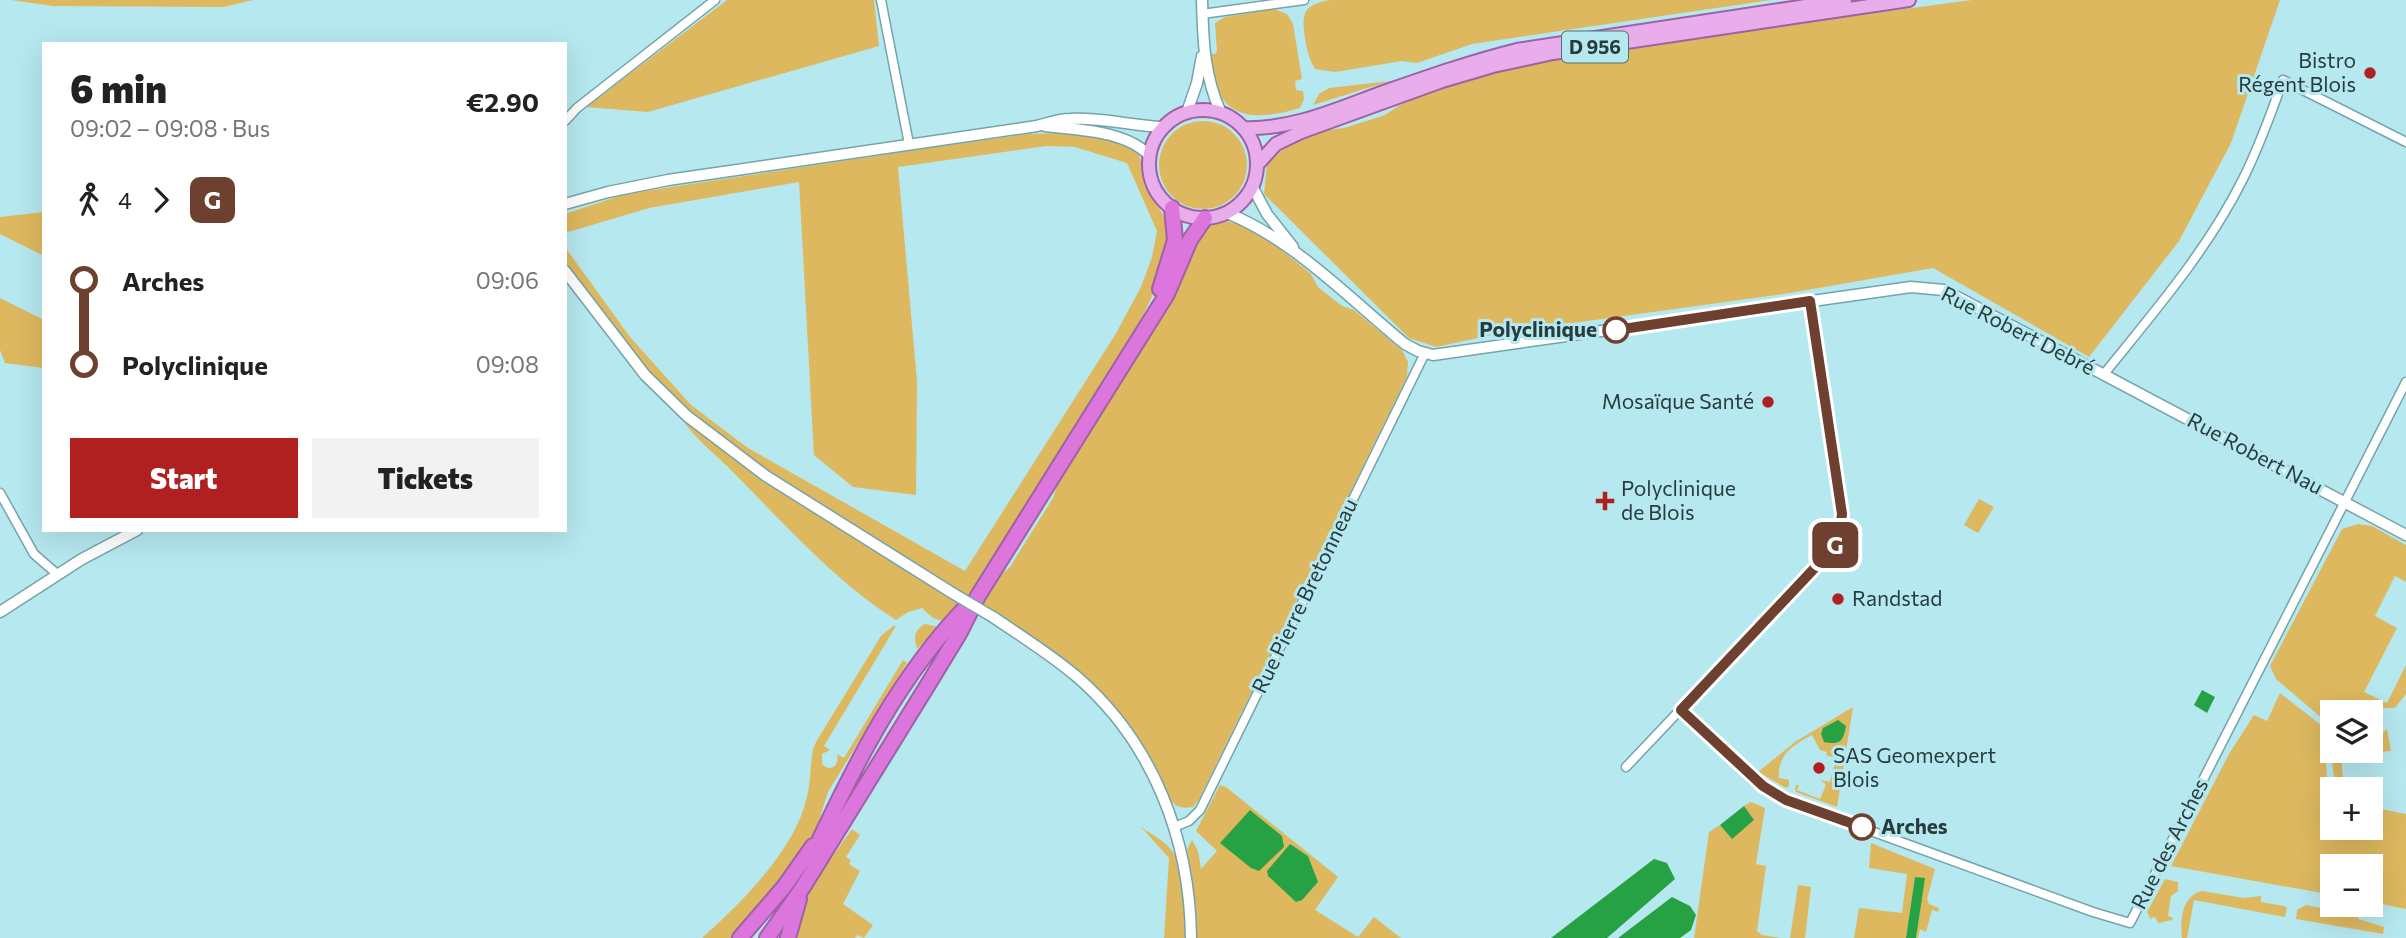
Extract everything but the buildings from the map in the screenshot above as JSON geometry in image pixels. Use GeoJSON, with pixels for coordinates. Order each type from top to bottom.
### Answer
{"type":"FeatureCollection","features":[{"type":"Feature","properties":{"kind":"highway"},"geometry":{"type":"LineString","coordinates":[[1148,323],[1172,251],[1175,229],[1172,208]]}},
{"type":"Feature","properties":{"kind":"highway"},"geometry":{"type":"LineString","coordinates":[[768,938],[803,887],[942,663],[978,596],[1167,294],[1194,231],[1205,218]]}},
{"type":"Feature","properties":{"kind":"highway"},"geometry":{"type":"LineString","coordinates":[[762,938],[813,854],[856,767],[912,672],[978,596]]}},
{"type":"Feature","properties":{"kind":"highway"},"geometry":{"type":"LineString","coordinates":[[740,938],[785,887],[823,831]]}},
{"type":"Feature","properties":{"kind":"highway"},"geometry":{"type":"LineString","coordinates":[[788,938],[803,887]]}},
{"type":"Feature","properties":{"kind":"main road","name":"D 956"},"geometry":{"type":"LineString","coordinates":[[1243,128],[1268,128],[1298,122],[1464,64],[1517,50],[1844,0]]}},
{"type":"Feature","properties":{"kind":"main road","name":"D 956"},"geometry":{"type":"LineString","coordinates":[[1257,164],[1276,144],[1301,132],[1493,65],[1566,51],[1909,0]]}},
{"type":"Feature","properties":{"kind":"main road"},"geometry":{"type":"LineString","coordinates":[[1210,110],[1233,119],[1243,128],[1251,139],[1257,164],[1252,186],[1246,197],[1227,213],[1205,218],[1182,214],[1161,198],[1153,185],[1150,156],[1154,140],[1174,118],[1187,112],[1210,110]]}},
{"type":"Feature","properties":{"kind":"street"},"geometry":{"type":"LineString","coordinates":[[567,119],[577,108],[715,0]]}},
{"type":"Feature","properties":{"kind":"street"},"geometry":{"type":"LineString","coordinates":[[881,0],[909,144]]}},
{"type":"Feature","properties":{"kind":"street"},"geometry":{"type":"LineString","coordinates":[[1202,0],[1203,49],[1213,96],[1221,113]]}},
{"type":"Feature","properties":{"kind":"street"},"geometry":{"type":"LineString","coordinates":[[1202,14],[1304,0]]}},
{"type":"Feature","properties":{"kind":"street"},"geometry":{"type":"LineString","coordinates":[[1187,112],[1197,83],[1203,49]]}},
{"type":"Feature","properties":{"kind":"street"},"geometry":{"type":"LineString","coordinates":[[2104,374],[2174,288],[2224,214],[2264,133],[2283,80],[2406,142]]}},
{"type":"Feature","properties":{"kind":"street"},"geometry":{"type":"LineString","coordinates":[[567,203],[668,180],[1037,126],[1067,119],[1164,127]]}},
{"type":"Feature","properties":{"kind":"street"},"geometry":{"type":"LineString","coordinates":[[1037,126],[1084,131],[1128,141],[1150,156]]}},
{"type":"Feature","properties":{"kind":"street"},"geometry":{"type":"LineString","coordinates":[[1252,186],[1267,214],[1300,255]]}},
{"type":"Feature","properties":{"kind":"street"},"geometry":{"type":"LineString","coordinates":[[1227,213],[1256,226],[1300,255],[1405,344],[1424,353]]}},
{"type":"Feature","properties":{"kind":"street"},"geometry":{"type":"LineString","coordinates":[[567,274],[645,374],[695,423],[766,476],[993,617],[1057,661],[1104,705],[1144,761],[1162,795],[1174,827],[1185,866],[1191,938]]}},
{"type":"Feature","properties":{"kind":"street","name":"Rue Robert Debré"},"geometry":{"type":"LineString","coordinates":[[1424,353],[1442,355],[1911,287],[1944,290],[2104,374]]}},
{"type":"Feature","properties":{"kind":"street"},"geometry":{"type":"LineString","coordinates":[[1626,767],[1825,557],[1839,537],[1842,514],[1810,301]]}},
{"type":"Feature","properties":{"kind":"street","name":"Rue Pierre Bretonneau"},"geometry":{"type":"LineString","coordinates":[[1174,827],[1189,821],[1200,810],[1424,353]]}},
{"type":"Feature","properties":{"kind":"street","name":"Rue Robert Nau"},"geometry":{"type":"LineString","coordinates":[[2104,374],[2406,535]]}},
{"type":"Feature","properties":{"kind":"street"},"geometry":{"type":"LineString","coordinates":[[2344,502],[2406,382]]}},
{"type":"Feature","properties":{"kind":"street"},"geometry":{"type":"LineString","coordinates":[[0,493],[34,554],[57,574]]}},
{"type":"Feature","properties":{"kind":"street","name":"Rue des Arches"},"geometry":{"type":"LineString","coordinates":[[1681,710],[1740,767],[1786,800],[2130,923],[2344,502]]}},
{"type":"Feature","properties":{"kind":"street"},"geometry":{"type":"LineString","coordinates":[[0,612],[57,574],[133,532]]}},
{"type":"Feature","properties":{"kind":"shaded area"},"geometry":{"type":"Polygon","coordinates":[[[11,0],[253,0],[223,7],[53,6],[11,0]]]}},
{"type":"Feature","properties":{"kind":"shaded area"},"geometry":{"type":"Polygon","coordinates":[[[727,0],[874,0],[879,46],[648,112],[586,107],[727,0]]]}},
{"type":"Feature","properties":{"kind":"shaded area"},"geometry":{"type":"Polygon","coordinates":[[[1331,0],[1771,0],[1472,44],[1417,63],[1402,61],[1335,72],[1315,69],[1308,55],[1304,29],[1306,11],[1315,4],[1331,0]]]}},
{"type":"Feature","properties":{"kind":"shaded area"},"geometry":{"type":"Polygon","coordinates":[[[1972,0],[2280,0],[2231,143],[2179,241],[2089,357],[1933,268],[1790,293],[1501,333],[1436,347],[1409,338],[1264,194],[1267,163],[1310,132],[1344,128],[1385,115],[1409,99],[1511,67],[1686,38],[1972,0]]]}},
{"type":"Feature","properties":{"kind":"shaded area"},"geometry":{"type":"Polygon","coordinates":[[[1274,9],[1287,14],[1293,24],[1302,79],[1295,81],[1296,90],[1303,91],[1304,99],[1300,108],[1267,115],[1235,110],[1219,93],[1214,79],[1211,54],[1217,51],[1215,23],[1225,17],[1274,9]]]}},
{"type":"Feature","properties":{"kind":"shaded area"},"geometry":{"type":"Polygon","coordinates":[[[1390,81],[1313,105],[1319,94],[1329,88],[1390,81]]]}},
{"type":"Feature","properties":{"kind":"shaded area"},"geometry":{"type":"Polygon","coordinates":[[[1203,121],[1220,124],[1234,134],[1244,148],[1247,165],[1244,182],[1234,196],[1220,206],[1203,209],[1186,206],[1172,196],[1162,182],[1159,165],[1162,148],[1172,134],[1186,124],[1203,121]]]}},
{"type":"Feature","properties":{"kind":"shaded area"},"geometry":{"type":"Polygon","coordinates":[[[1028,134],[1080,134],[1135,147],[1146,189],[1166,222],[1168,246],[1158,282],[1143,316],[983,577],[967,596],[758,466],[698,420],[692,411],[683,408],[657,383],[567,267],[567,250],[630,337],[691,405],[748,448],[965,571],[1115,335],[1141,287],[1152,257],[1157,231],[1127,163],[1075,147],[1047,146],[898,167],[917,381],[916,495],[853,487],[814,455],[799,182],[649,208],[567,232],[567,213],[625,194],[1028,134]]]}},
{"type":"Feature","properties":{"kind":"shaded area"},"geometry":{"type":"Polygon","coordinates":[[[42,212],[42,255],[0,234],[0,217],[42,212]]]}},
{"type":"Feature","properties":{"kind":"shaded area"},"geometry":{"type":"Polygon","coordinates":[[[1226,221],[1250,227],[1269,240],[1311,274],[1318,287],[1342,306],[1354,310],[1402,350],[1408,362],[1407,377],[1199,799],[1193,807],[1185,808],[1176,805],[1168,797],[1098,692],[1063,658],[980,604],[994,581],[1010,567],[1053,498],[1061,473],[1199,233],[1209,224],[1226,221]]]}},
{"type":"Feature","properties":{"kind":"shaded area"},"geometry":{"type":"Polygon","coordinates":[[[0,298],[42,319],[42,368],[5,363],[0,350],[0,298]]]}},
{"type":"Feature","properties":{"kind":"shaded area"},"geometry":{"type":"Polygon","coordinates":[[[681,417],[732,458],[962,604],[945,622],[933,618],[922,608],[908,612],[896,620],[829,568],[696,436],[681,417]]]}},
{"type":"Feature","properties":{"kind":"shaded area"},"geometry":{"type":"Polygon","coordinates":[[[1979,499],[1994,507],[1978,533],[1964,525],[1979,499]]]}},
{"type":"Feature","properties":{"kind":"shaded area"},"geometry":{"type":"Polygon","coordinates":[[[2358,524],[2372,526],[2406,545],[2406,582],[2395,576],[2375,616],[2397,628],[2364,692],[2381,700],[2320,700],[2320,716],[2276,679],[2270,666],[2342,529],[2358,524]]]}},
{"type":"Feature","properties":{"kind":"shaded area"},"geometry":{"type":"Polygon","coordinates":[[[925,624],[939,627],[917,649],[915,635],[925,624]]]}},
{"type":"Feature","properties":{"kind":"shaded area"},"geometry":{"type":"Polygon","coordinates":[[[896,626],[824,746],[830,750],[822,754],[822,764],[825,767],[834,766],[837,754],[844,758],[903,660],[907,663],[828,792],[817,826],[802,853],[732,938],[702,938],[749,892],[779,856],[801,817],[816,742],[881,636],[896,626]]]}},
{"type":"Feature","properties":{"kind":"shaded area"},"geometry":{"type":"Polygon","coordinates":[[[2406,665],[2406,694],[2395,708],[2383,708],[2383,701],[2387,703],[2406,665]]]}},
{"type":"Feature","properties":{"kind":"shaded area"},"geometry":{"type":"Polygon","coordinates":[[[2202,690],[2215,697],[2207,713],[2194,705],[2202,690]]]}},
{"type":"Feature","properties":{"kind":"shaded area"},"geometry":{"type":"Polygon","coordinates":[[[2280,693],[2320,724],[2320,763],[2326,763],[2327,777],[2320,777],[2320,840],[2383,840],[2383,809],[2406,814],[2406,909],[2383,904],[2383,854],[2320,854],[2320,893],[2171,866],[2229,754],[2254,715],[2267,721],[2280,693]]]}},
{"type":"Feature","properties":{"kind":"shaded area"},"geometry":{"type":"Polygon","coordinates":[[[1853,707],[1837,807],[1796,792],[1796,785],[1799,785],[1797,790],[1820,799],[1826,785],[1821,780],[1830,782],[1836,758],[1820,750],[1812,735],[1793,747],[1781,763],[1779,778],[1789,780],[1789,786],[1786,788],[1758,772],[1795,742],[1853,707]]]}},
{"type":"Feature","properties":{"kind":"shaded area"},"geometry":{"type":"Polygon","coordinates":[[[1838,720],[1846,726],[1844,736],[1834,743],[1824,742],[1821,734],[1823,728],[1838,720]]]}},
{"type":"Feature","properties":{"kind":"shaded area"},"geometry":{"type":"Polygon","coordinates":[[[2387,729],[2391,751],[2383,752],[2383,733],[2387,729]]]}},
{"type":"Feature","properties":{"kind":"shaded area"},"geometry":{"type":"Polygon","coordinates":[[[2332,763],[2341,763],[2343,777],[2334,777],[2332,763]]]}},
{"type":"Feature","properties":{"kind":"shaded area"},"geometry":{"type":"Polygon","coordinates":[[[1220,785],[1226,787],[1338,877],[1315,910],[1358,937],[1374,917],[1401,938],[1196,938],[1196,914],[1187,850],[1192,840],[1198,851],[1201,869],[1217,851],[1196,831],[1220,785]]]}},
{"type":"Feature","properties":{"kind":"shaded area"},"geometry":{"type":"Polygon","coordinates":[[[1751,802],[1765,808],[1756,864],[1766,866],[1757,931],[1762,935],[1781,938],[1694,938],[1709,832],[1720,825],[1732,838],[1754,820],[1744,806],[1751,802]]]}},
{"type":"Feature","properties":{"kind":"shaded area"},"geometry":{"type":"Polygon","coordinates":[[[1744,806],[1754,820],[1732,839],[1720,825],[1744,806]]]}},
{"type":"Feature","properties":{"kind":"shaded area"},"geometry":{"type":"Polygon","coordinates":[[[1250,810],[1282,836],[1284,847],[1259,871],[1251,868],[1220,843],[1250,810]]]}},
{"type":"Feature","properties":{"kind":"shaded area"},"geometry":{"type":"Polygon","coordinates":[[[1141,827],[1166,844],[1177,859],[1183,880],[1187,938],[1164,938],[1169,858],[1141,827]]]}},
{"type":"Feature","properties":{"kind":"shaded area"},"geometry":{"type":"Polygon","coordinates":[[[852,829],[860,835],[846,857],[851,860],[849,864],[860,871],[843,904],[873,925],[864,938],[858,935],[855,938],[793,938],[800,912],[812,885],[852,829]]]}},
{"type":"Feature","properties":{"kind":"shaded area"},"geometry":{"type":"Polygon","coordinates":[[[1871,843],[1935,869],[1927,899],[1929,904],[1939,908],[1938,912],[1932,910],[1926,932],[1920,929],[1918,938],[1924,879],[1915,877],[1906,938],[1854,938],[1859,908],[1902,913],[1907,874],[1869,868],[1871,843]]]}},
{"type":"Feature","properties":{"kind":"shaded area"},"geometry":{"type":"Polygon","coordinates":[[[1290,844],[1308,856],[1318,882],[1302,900],[1296,902],[1268,876],[1267,871],[1290,844]]]}},
{"type":"Feature","properties":{"kind":"shaded area"},"geometry":{"type":"Polygon","coordinates":[[[1654,859],[1667,863],[1675,879],[1607,938],[1551,938],[1654,859]]]}},
{"type":"Feature","properties":{"kind":"shaded area"},"geometry":{"type":"Polygon","coordinates":[[[1915,877],[1925,878],[1916,938],[1906,938],[1915,877]]]}},
{"type":"Feature","properties":{"kind":"shaded area"},"geometry":{"type":"Polygon","coordinates":[[[2165,879],[2178,882],[2178,891],[2171,896],[2168,916],[2173,918],[2172,920],[2158,923],[2156,918],[2152,917],[2151,920],[2147,912],[2165,879]]]}},
{"type":"Feature","properties":{"kind":"shaded area"},"geometry":{"type":"Polygon","coordinates":[[[1798,885],[1811,887],[1805,938],[1790,938],[1798,885]]]}},
{"type":"Feature","properties":{"kind":"shaded area"},"geometry":{"type":"Polygon","coordinates":[[[2202,891],[2244,898],[2261,896],[2261,902],[2287,908],[2285,917],[2194,900],[2187,938],[2182,938],[2181,923],[2186,903],[2202,891]]]}},
{"type":"Feature","properties":{"kind":"shaded area"},"geometry":{"type":"Polygon","coordinates":[[[1672,897],[1690,906],[1696,915],[1691,930],[1680,938],[1618,938],[1672,897]]]}},
{"type":"Feature","properties":{"kind":"shaded area"},"geometry":{"type":"Polygon","coordinates":[[[2306,905],[2320,908],[2320,917],[2358,917],[2384,927],[2383,934],[2296,919],[2297,910],[2306,905]]]}},
{"type":"Feature","properties":{"kind":"bus line","name":"G"},"geometry":{"type":"LineString","coordinates":[[1616,330],[1810,301],[1842,514],[1839,537],[1825,557],[1681,710],[1754,780],[1773,793],[1862,827]]}},
{"type":"Feature","properties":{"kind":"place","name":"Bistro Régent Blois"},"geometry":{"type":"Point","coordinates":[2370,73]}},
{"type":"Feature","properties":{"kind":"place","name":"Polyclinique"},"geometry":{"type":"Point","coordinates":[1616,330]}},
{"type":"Feature","properties":{"kind":"place","name":"Mosaïque Santé"},"geometry":{"type":"Point","coordinates":[1768,402]}},
{"type":"Feature","properties":{"kind":"place","name":"Polyclinique de Blois"},"geometry":{"type":"Point","coordinates":[1605,501]}},
{"type":"Feature","properties":{"kind":"place","name":"Randstad"},"geometry":{"type":"Point","coordinates":[1838,599]}},
{"type":"Feature","properties":{"kind":"place","name":"SAS Geomexpert Blois"},"geometry":{"type":"Point","coordinates":[1819,768]}},
{"type":"Feature","properties":{"kind":"place","name":"Arches"},"geometry":{"type":"Point","coordinates":[1862,827]}}]}
